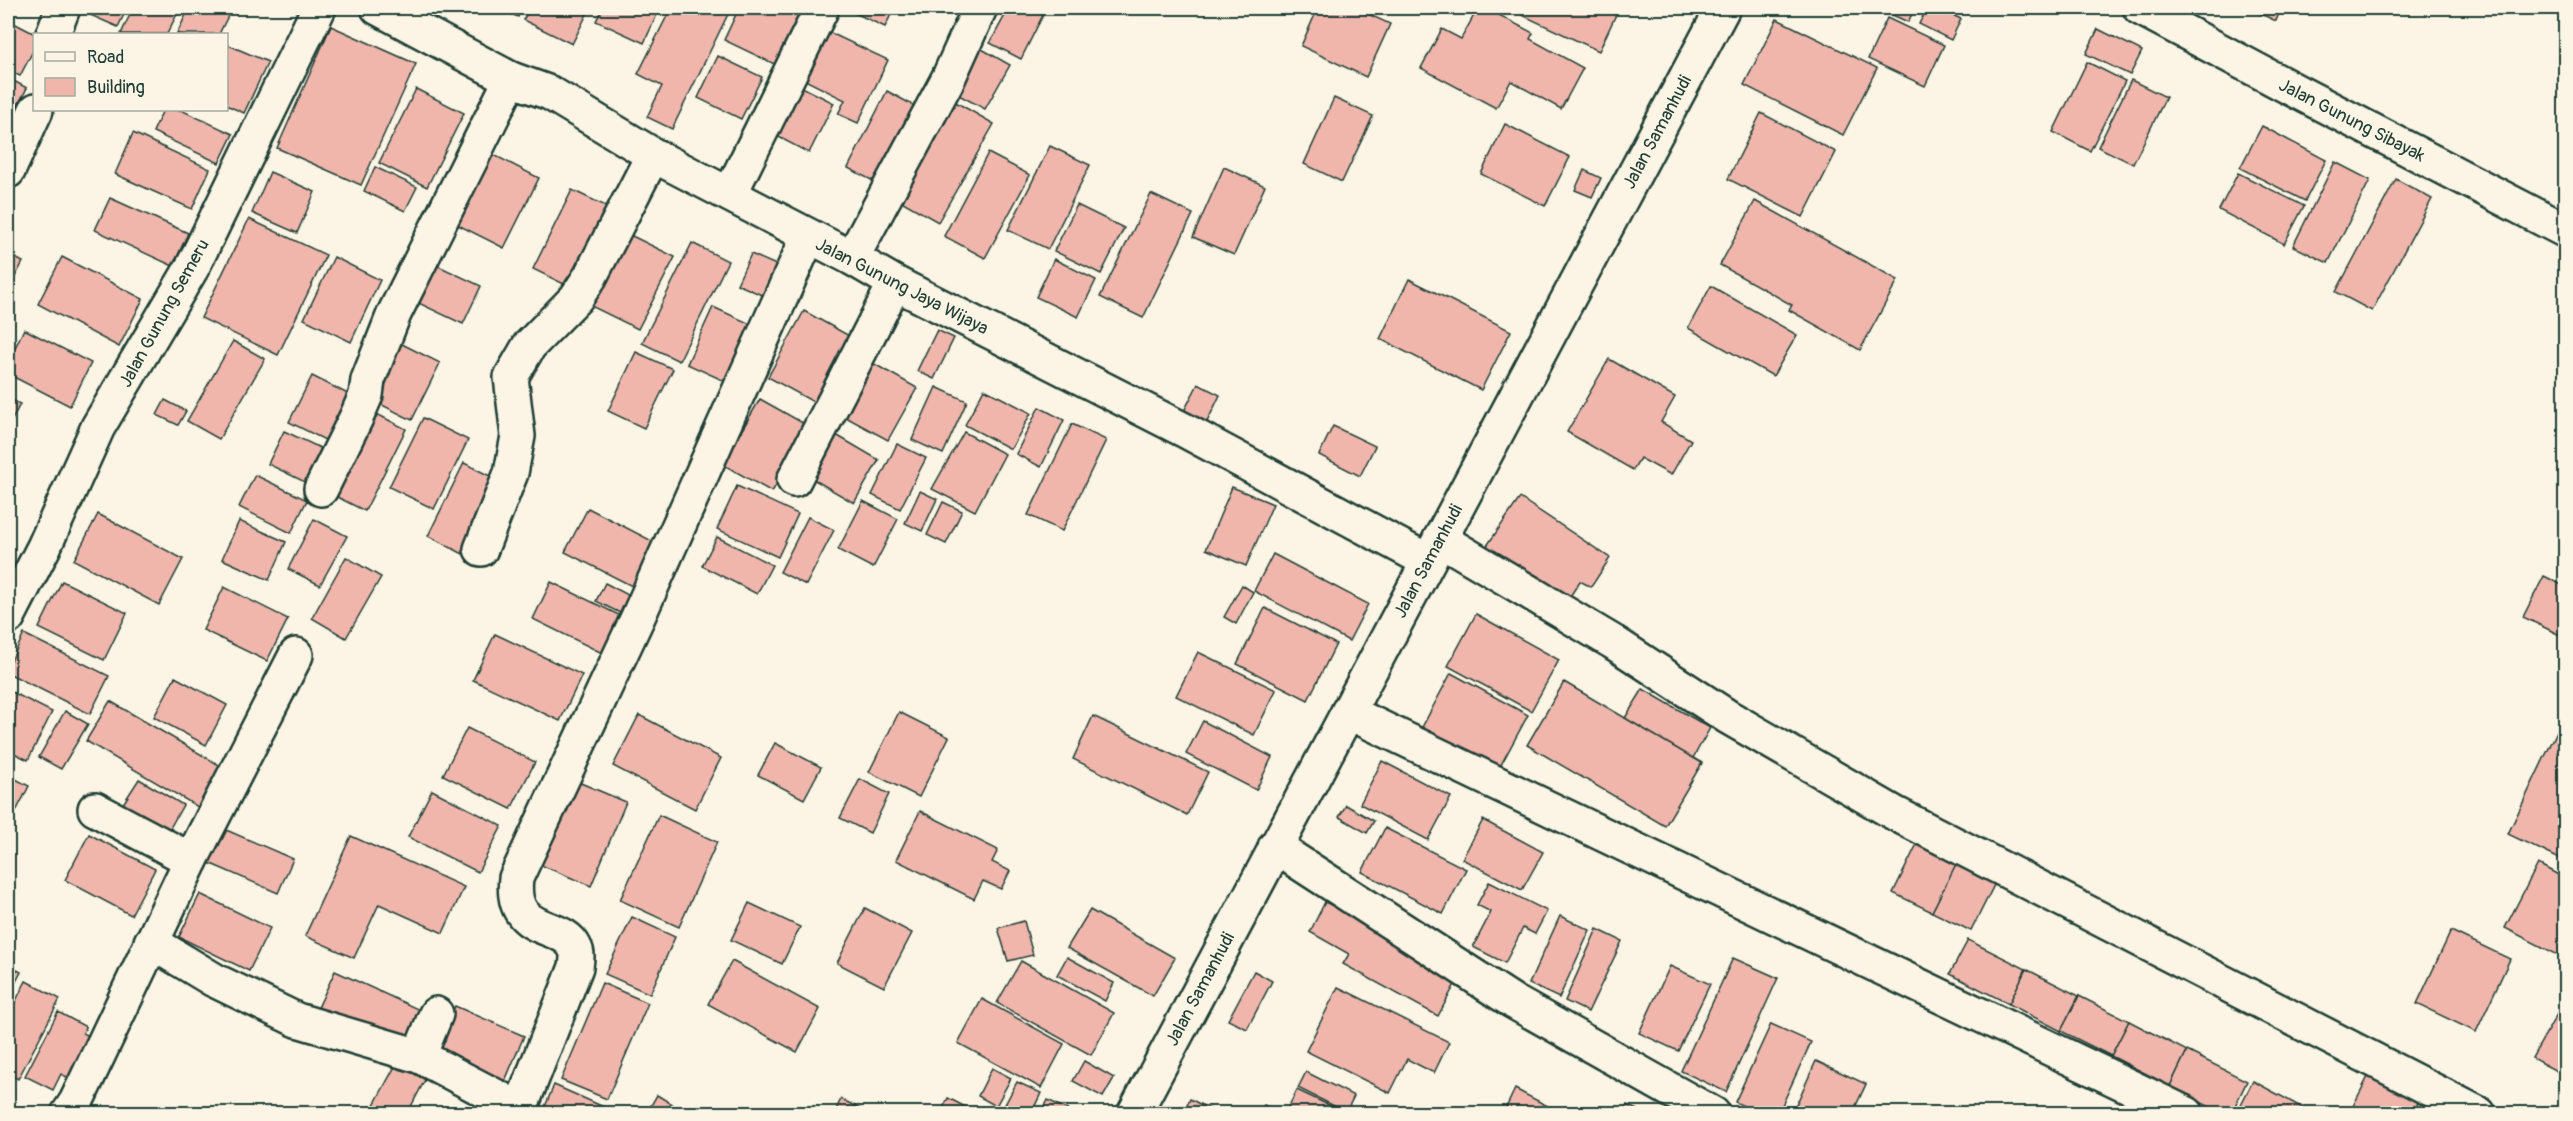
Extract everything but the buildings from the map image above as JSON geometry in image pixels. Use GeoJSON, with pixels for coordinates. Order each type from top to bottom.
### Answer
{"type":"FeatureCollection","features":[{"type":"Feature","properties":{"kind":"street"},"geometry":{"type":"LineString","coordinates":[[53,33],[63,8]]}},
{"type":"Feature","properties":{"kind":"street","name":"Jalan Gunung Semeru"},"geometry":{"type":"LineString","coordinates":[[8,617],[44,547],[99,428],[193,266],[319,8]]}},
{"type":"Feature","properties":{"kind":"street"},"geometry":{"type":"LineString","coordinates":[[730,194],[822,8]]}},
{"type":"Feature","properties":{"kind":"street"},"geometry":{"type":"LineString","coordinates":[[852,258],[948,79],[980,8]]}},
{"type":"Feature","properties":{"kind":"street","name":"Jalan Samanhudi"},"geometry":{"type":"LineString","coordinates":[[1134,1113],[1723,8]]}},
{"type":"Feature","properties":{"kind":"street","name":"Jalan Gunung Sibayak"},"geometry":{"type":"LineString","coordinates":[[2140,8],[2298,93],[2565,231]]}},
{"type":"Feature","properties":{"kind":"street","name":"Jalan Gunung Jaya Wijaya"},"geometry":{"type":"LineString","coordinates":[[399,12],[511,79],[550,93],[653,155],[852,258],[895,284],[1184,430],[1434,550],[1613,642],[1728,717],[1896,814],[2480,1113]]}},
{"type":"Feature","properties":{"kind":"street"},"geometry":{"type":"LineString","coordinates":[[321,489],[366,395],[368,381],[394,314],[511,79]]}},
{"type":"Feature","properties":{"kind":"street"},"geometry":{"type":"LineString","coordinates":[[8,171],[36,111]]}},
{"type":"Feature","properties":{"kind":"street"},"geometry":{"type":"LineString","coordinates":[[481,549],[513,464],[518,436],[512,377],[529,346],[557,319],[590,277],[653,155]]}},
{"type":"Feature","properties":{"kind":"street"},"geometry":{"type":"LineString","coordinates":[[151,942],[214,980],[297,1020],[419,1056],[519,1111],[576,967],[577,953],[575,946],[566,937],[540,927],[526,916],[514,894],[516,878],[638,617],[808,237]]}},
{"type":"Feature","properties":{"kind":"street"},"geometry":{"type":"LineString","coordinates":[[794,480],[895,284]]}},
{"type":"Feature","properties":{"kind":"street"},"geometry":{"type":"LineString","coordinates":[[68,1113],[76,1102],[191,860],[296,655]]}},
{"type":"Feature","properties":{"kind":"street"},"geometry":{"type":"LineString","coordinates":[[1348,712],[2187,1113]]}},
{"type":"Feature","properties":{"kind":"street"},"geometry":{"type":"LineString","coordinates":[[95,809],[191,860]]}},
{"type":"Feature","properties":{"kind":"street"},"geometry":{"type":"LineString","coordinates":[[1275,847],[1514,1002],[1713,1113]]}},
{"type":"Feature","properties":{"kind":"street"},"geometry":{"type":"LineString","coordinates":[[419,1056],[436,1014]]}}]}
